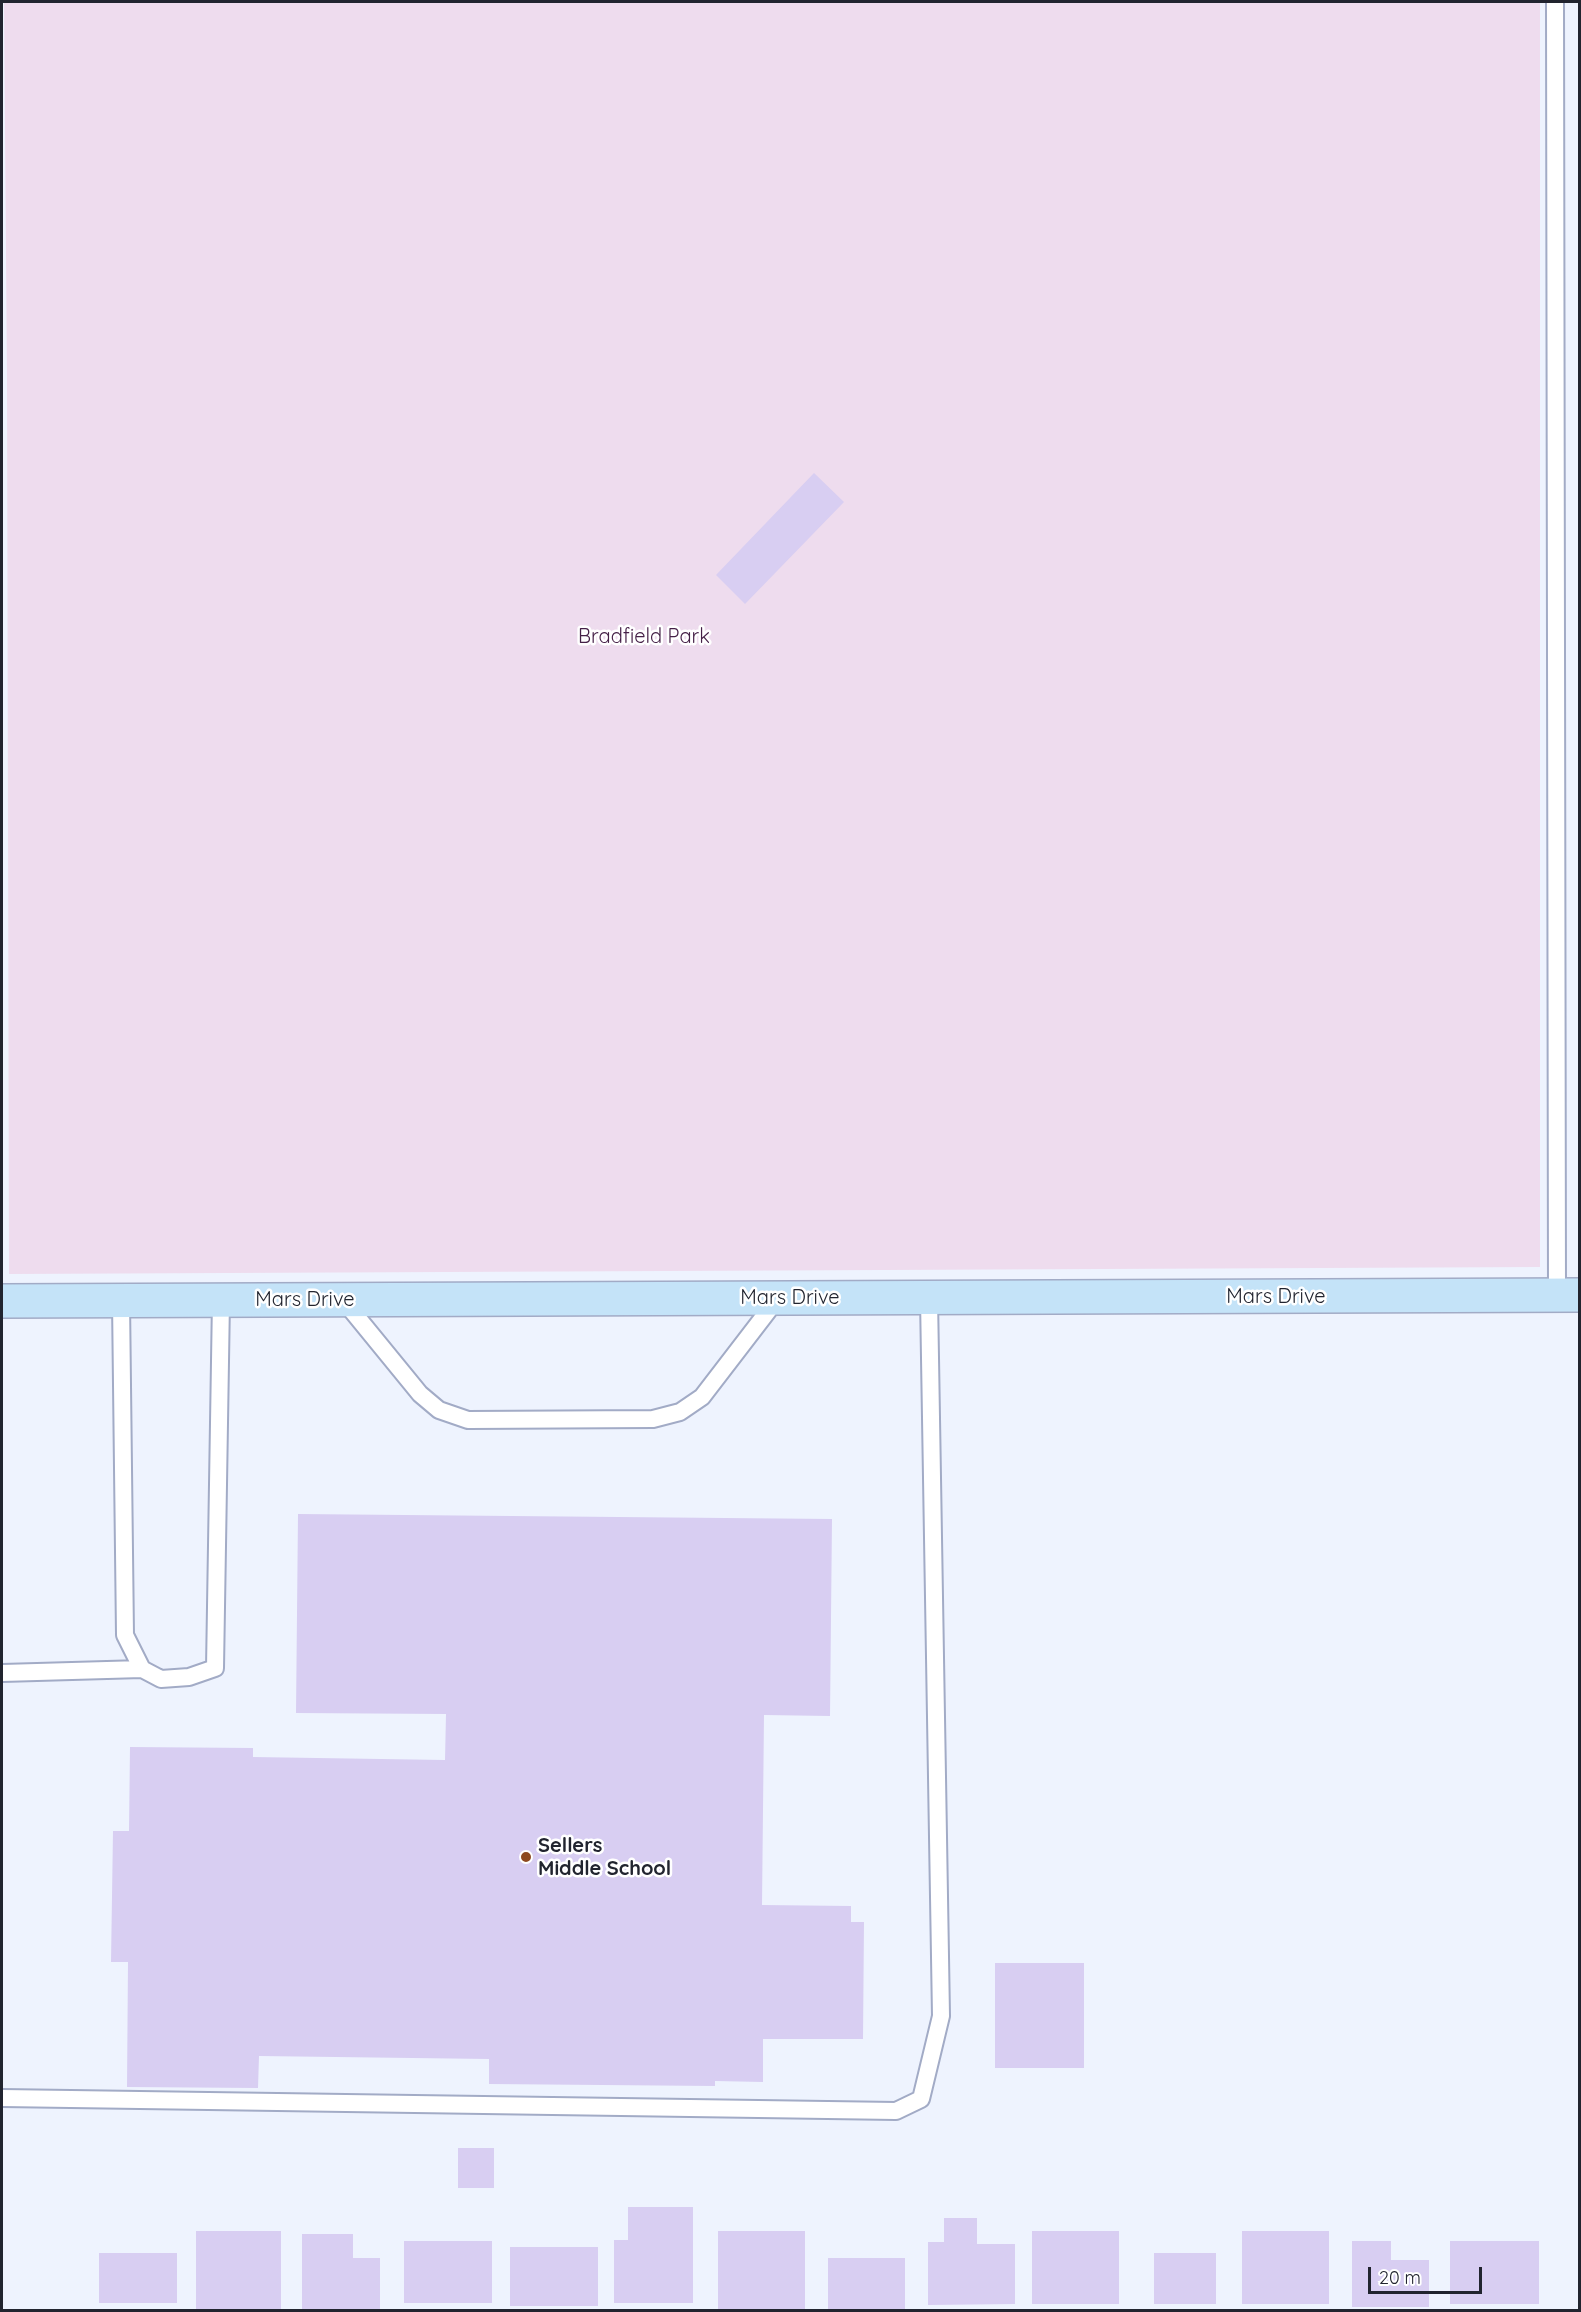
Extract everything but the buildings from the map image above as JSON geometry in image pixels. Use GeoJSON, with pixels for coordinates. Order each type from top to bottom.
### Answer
{"type":"FeatureCollection","features":[{"type":"Feature","properties":{"kind":"street","name":"Mars Drive"},"geometry":{"type":"LineString","coordinates":[[2,1301],[1568,1295]]}},
{"type":"Feature","properties":{"kind":"lane"},"geometry":{"type":"LineString","coordinates":[[1555,2],[1568,1295]]}},
{"type":"Feature","properties":{"kind":"lane"},"geometry":{"type":"LineString","coordinates":[[344,1300],[420,1394],[439,1410],[468,1420],[653,1419],[680,1412],[702,1397],[778,1298]]}},
{"type":"Feature","properties":{"kind":"lane"},"geometry":{"type":"LineString","coordinates":[[2,2098],[896,2111],[921,2099],[941,2016],[929,1298]]}},
{"type":"Feature","properties":{"kind":"lane"},"geometry":{"type":"LineString","coordinates":[[2,1673],[142,1669],[161,1679],[189,1677],[215,1668],[221,1300]]}},
{"type":"Feature","properties":{"kind":"lane"},"geometry":{"type":"LineString","coordinates":[[121,1301],[125,1635],[142,1669]]}},
{"type":"Feature","properties":{"kind":"green space","name":"Bradfield Park"},"geometry":{"type":"Polygon","coordinates":[[[4,2],[1540,2],[1540,1267],[9,1274],[4,2]]]}},
{"type":"Feature","properties":{"kind":"place","name":"Sellers Middle School"},"geometry":{"type":"Point","coordinates":[526,1857]}}]}
